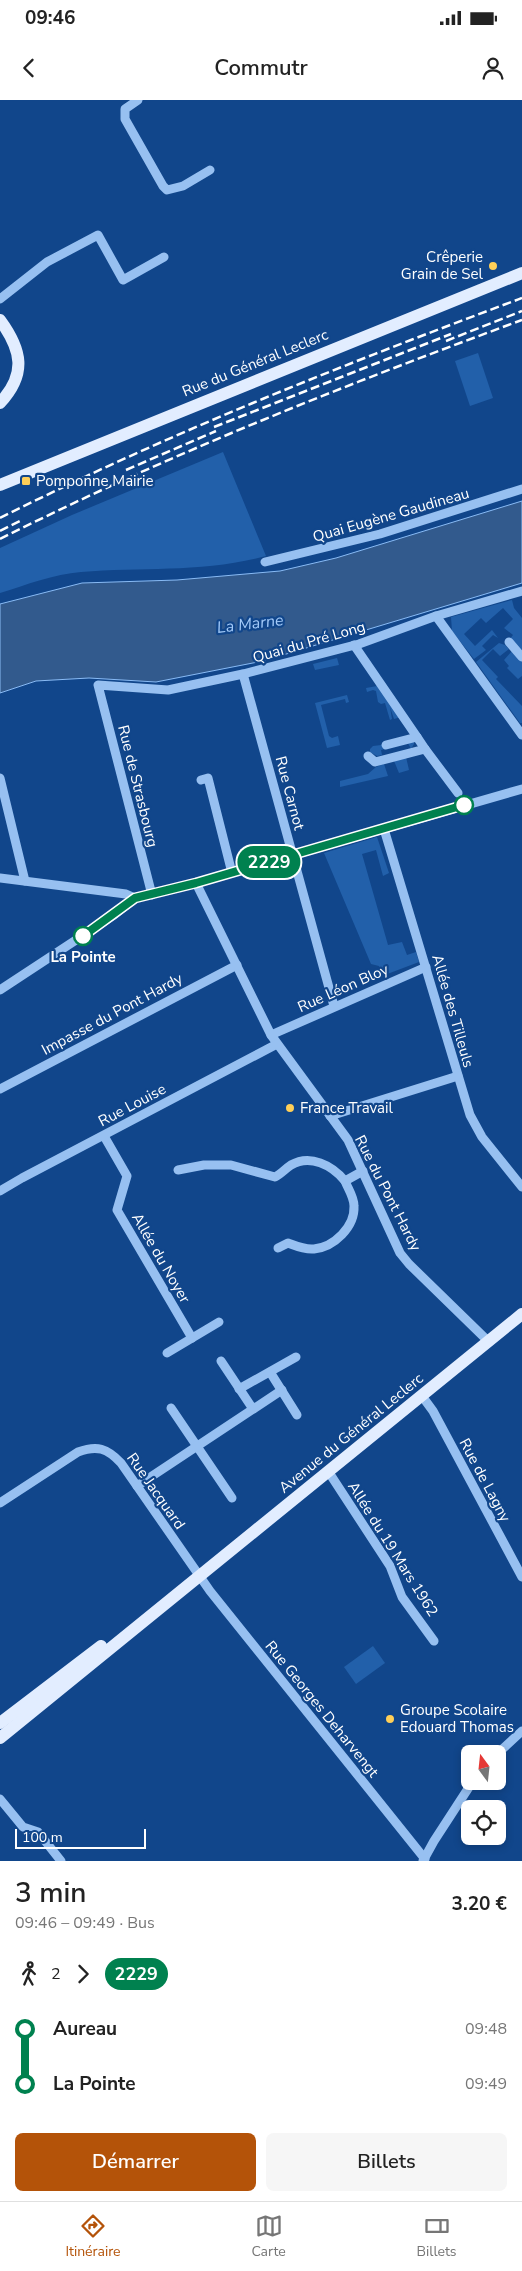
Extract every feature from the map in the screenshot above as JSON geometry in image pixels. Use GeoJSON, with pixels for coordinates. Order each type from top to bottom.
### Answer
{"type":"FeatureCollection","features":[{"type":"Feature","properties":{"kind":"main road","name":"Rue du Général Leclerc"},"geometry":{"type":"LineString","coordinates":[[0,486],[522,273]]}},
{"type":"Feature","properties":{"kind":"main road"},"geometry":{"type":"LineString","coordinates":[[0,320],[8,330],[19,361],[16,383],[0,403]]}},
{"type":"Feature","properties":{"kind":"main road","name":"Avenue du Général Leclerc"},"geometry":{"type":"LineString","coordinates":[[0,1738],[522,1314]]}},
{"type":"Feature","properties":{"kind":"main road","name":"Avenue du Général Leclerc"},"geometry":{"type":"LineString","coordinates":[[0,1723],[199,1576]]}},
{"type":"Feature","properties":{"kind":"street"},"geometry":{"type":"LineString","coordinates":[[138,100],[125,109],[126,119],[167,190],[174,189],[210,170]]}},
{"type":"Feature","properties":{"kind":"street"},"geometry":{"type":"LineString","coordinates":[[0,299],[47,262],[98,235],[123,280],[164,257]]}},
{"type":"Feature","properties":{"kind":"street","name":"Quai Eugène Gaudineau"},"geometry":{"type":"LineString","coordinates":[[266,562],[380,534],[522,490]]}},
{"type":"Feature","properties":{"kind":"street","name":"Quai du Pré Long"},"geometry":{"type":"LineString","coordinates":[[98,685],[168,690],[243,674],[354,645],[436,616],[522,591]]}},
{"type":"Feature","properties":{"kind":"street"},"geometry":{"type":"LineString","coordinates":[[436,616],[521,732]]}},
{"type":"Feature","properties":{"kind":"street"},"geometry":{"type":"LineString","coordinates":[[509,642],[522,657]]}},
{"type":"Feature","properties":{"kind":"street"},"geometry":{"type":"LineString","coordinates":[[354,645],[425,749],[458,793]]}},
{"type":"Feature","properties":{"kind":"street","name":"Rue Carnot"},"geometry":{"type":"LineString","coordinates":[[243,674],[334,1006]]}},
{"type":"Feature","properties":{"kind":"street","name":"Rue de Strasbourg"},"geometry":{"type":"LineString","coordinates":[[98,685],[152,895]]}},
{"type":"Feature","properties":{"kind":"street"},"geometry":{"type":"LineString","coordinates":[[386,745],[417,737]]}},
{"type":"Feature","properties":{"kind":"street"},"geometry":{"type":"LineString","coordinates":[[368,756],[375,762],[425,749]]}},
{"type":"Feature","properties":{"kind":"street"},"geometry":{"type":"LineString","coordinates":[[0,778],[25,881]]}},
{"type":"Feature","properties":{"kind":"street"},"geometry":{"type":"LineString","coordinates":[[201,780],[208,778],[232,873]]}},
{"type":"Feature","properties":{"kind":"street"},"geometry":{"type":"LineString","coordinates":[[0,990],[114,915],[135,898],[232,873],[522,789]]}},
{"type":"Feature","properties":{"kind":"street","name":"Allée des Tilleuls"},"geometry":{"type":"LineString","coordinates":[[384,829],[475,1127],[522,1187]]}},
{"type":"Feature","properties":{"kind":"street"},"geometry":{"type":"LineString","coordinates":[[0,878],[126,894],[135,898]]}},
{"type":"Feature","properties":{"kind":"street","name":"Rue du Pont Hardy"},"geometry":{"type":"LineString","coordinates":[[196,883],[271,1035],[348,1140],[400,1253],[488,1342]]}},
{"type":"Feature","properties":{"kind":"street","name":"Impasse du Pont Hardy"},"geometry":{"type":"LineString","coordinates":[[0,1089],[237,965]]}},
{"type":"Feature","properties":{"kind":"street","name":"Rue Léon Bloy"},"geometry":{"type":"LineString","coordinates":[[271,1035],[426,967]]}},
{"type":"Feature","properties":{"kind":"street","name":"Rue Louise"},"geometry":{"type":"LineString","coordinates":[[0,1191],[278,1044]]}},
{"type":"Feature","properties":{"kind":"street"},"geometry":{"type":"LineString","coordinates":[[330,1116],[458,1076]]}},
{"type":"Feature","properties":{"kind":"street","name":"Allée du Noyer"},"geometry":{"type":"LineString","coordinates":[[104,1136],[127,1176],[117,1210],[192,1338]]}},
{"type":"Feature","properties":{"kind":"street"},"geometry":{"type":"LineString","coordinates":[[178,1170],[204,1165],[231,1165],[275,1177],[294,1164],[314,1161],[328,1165],[337,1171],[353,1198],[354,1208],[348,1227],[342,1235],[326,1246],[314,1249],[301,1248],[288,1243],[278,1248]]}},
{"type":"Feature","properties":{"kind":"street"},"geometry":{"type":"LineString","coordinates":[[344,1181],[363,1171]]}},
{"type":"Feature","properties":{"kind":"street"},"geometry":{"type":"LineString","coordinates":[[168,1353],[219,1322]]}},
{"type":"Feature","properties":{"kind":"street"},"geometry":{"type":"LineString","coordinates":[[239,1389],[296,1357]]}},
{"type":"Feature","properties":{"kind":"street"},"geometry":{"type":"LineString","coordinates":[[221,1361],[253,1409]]}},
{"type":"Feature","properties":{"kind":"street"},"geometry":{"type":"LineString","coordinates":[[270,1372],[298,1415]]}},
{"type":"Feature","properties":{"kind":"street"},"geometry":{"type":"LineString","coordinates":[[137,1486],[282,1390]]}},
{"type":"Feature","properties":{"kind":"street","name":"Rue de Lagny"},"geometry":{"type":"LineString","coordinates":[[422,1396],[433,1411],[522,1577]]}},
{"type":"Feature","properties":{"kind":"street"},"geometry":{"type":"LineString","coordinates":[[171,1408],[232,1498]]}},
{"type":"Feature","properties":{"kind":"street","name":"Rue Jacquard"},"geometry":{"type":"LineString","coordinates":[[0,1503],[78,1452],[90,1448],[102,1448],[112,1453],[199,1576]]}},
{"type":"Feature","properties":{"kind":"street","name":"Allée du 19 Mars 1962"},"geometry":{"type":"LineString","coordinates":[[328,1471],[390,1566],[402,1597],[434,1641]]}},
{"type":"Feature","properties":{"kind":"street","name":"Rue Georges Deharvengt"},"geometry":{"type":"LineString","coordinates":[[199,1576],[424,1860]]}},
{"type":"Feature","properties":{"kind":"street"},"geometry":{"type":"LineString","coordinates":[[506,1745],[522,1730]]}},
{"type":"Feature","properties":{"kind":"street"},"geometry":{"type":"LineString","coordinates":[[424,1860],[467,1790]]}},
{"type":"Feature","properties":{"kind":"street"},"geometry":{"type":"LineString","coordinates":[[0,1799],[23,1827],[38,1832],[61,1861]]}},
{"type":"Feature","properties":{"kind":"shaded area"},"geometry":{"type":"Polygon","coordinates":[[[478,353],[493,398],[470,406],[455,361],[478,353]]]}},
{"type":"Feature","properties":{"kind":"shaded area"},"geometry":{"type":"Polygon","coordinates":[[[223,452],[266,556],[220,565],[71,573],[40,580],[0,593],[0,548],[72,515],[223,452]]]}},
{"type":"Feature","properties":{"kind":"shaded area"},"geometry":{"type":"Polygon","coordinates":[[[512,600],[514,608],[522,618],[522,655],[509,640],[513,635],[504,628],[513,619],[503,608],[486,623],[481,618],[464,634],[475,646],[492,630],[498,638],[493,635],[482,646],[486,650],[474,659],[452,631],[451,617],[512,600]]]}},
{"type":"Feature","properties":{"kind":"shaded area"},"geometry":{"type":"Polygon","coordinates":[[[499,643],[509,649],[500,656],[493,649],[482,660],[498,677],[496,679],[522,706],[522,723],[520,723],[476,662],[499,643]]]}},
{"type":"Feature","properties":{"kind":"shaded area"},"geometry":{"type":"Polygon","coordinates":[[[512,651],[522,661],[522,676],[518,679],[507,668],[509,666],[504,660],[512,651]]]}},
{"type":"Feature","properties":{"kind":"shaded area"},"geometry":{"type":"Polygon","coordinates":[[[337,658],[339,665],[315,670],[313,664],[337,658]]]}},
{"type":"Feature","properties":{"kind":"shaded area"},"geometry":{"type":"Polygon","coordinates":[[[377,686],[401,717],[394,719],[390,707],[392,719],[390,720],[385,703],[381,704],[378,702],[376,691],[367,692],[366,688],[377,686]]]}},
{"type":"Feature","properties":{"kind":"shaded area"},"geometry":{"type":"Polygon","coordinates":[[[347,695],[349,702],[346,703],[345,699],[321,705],[329,736],[332,738],[338,736],[340,745],[327,748],[315,703],[347,695]]]}},
{"type":"Feature","properties":{"kind":"shaded area"},"geometry":{"type":"Polygon","coordinates":[[[414,741],[411,749],[408,743],[381,750],[382,755],[377,756],[370,752],[373,746],[414,741]]]}},
{"type":"Feature","properties":{"kind":"shaded area"},"geometry":{"type":"Polygon","coordinates":[[[406,757],[409,770],[399,773],[394,761],[406,757]]]}},
{"type":"Feature","properties":{"kind":"shaded area"},"geometry":{"type":"Polygon","coordinates":[[[384,764],[388,776],[340,787],[340,781],[368,774],[376,767],[384,764]]]}},
{"type":"Feature","properties":{"kind":"shaded area"},"geometry":{"type":"Polygon","coordinates":[[[377,837],[389,873],[383,876],[376,850],[362,854],[388,945],[402,942],[407,955],[416,952],[419,962],[382,976],[379,966],[371,964],[324,853],[377,837]]]}},
{"type":"Feature","properties":{"kind":"shaded area"},"geometry":{"type":"Polygon","coordinates":[[[373,1646],[385,1663],[356,1684],[344,1667],[373,1646]]]}},
{"type":"Feature","properties":{"kind":"water","name":"La Marne"},"geometry":{"type":"Polygon","coordinates":[[[522,501],[522,583],[263,661],[156,682],[89,678],[36,681],[0,693],[0,604],[82,583],[177,580],[280,571],[336,558],[522,501]]]}},
{"type":"Feature","properties":{"kind":"railway"},"geometry":{"type":"LineString","coordinates":[[0,518],[193,428],[324,374],[522,298]]}},
{"type":"Feature","properties":{"kind":"railway"},"geometry":{"type":"LineString","coordinates":[[446,341],[522,311]]}},
{"type":"Feature","properties":{"kind":"railway"},"geometry":{"type":"LineString","coordinates":[[0,539],[193,449],[324,395],[522,320]]}},
{"type":"Feature","properties":{"kind":"railway"},"geometry":{"type":"LineString","coordinates":[[214,427],[451,334]]}},
{"type":"Feature","properties":{"kind":"railway"},"geometry":{"type":"LineString","coordinates":[[126,470],[216,431]]}},
{"type":"Feature","properties":{"kind":"railway"},"geometry":{"type":"LineString","coordinates":[[0,531],[22,520]]}},
{"type":"Feature","properties":{"kind":"bus line","name":"2229"},"geometry":{"type":"LineString","coordinates":[[83,936],[135,898],[196,883],[464,805]]}},
{"type":"Feature","properties":{"kind":"place","name":"Crêperie Grain de Sel"},"geometry":{"type":"Point","coordinates":[493,266]}},
{"type":"Feature","properties":{"kind":"place","name":"Pomponne Mairie"},"geometry":{"type":"Point","coordinates":[26,481]}},
{"type":"Feature","properties":{"kind":"place","name":"La Pointe"},"geometry":{"type":"Point","coordinates":[83,936]}},
{"type":"Feature","properties":{"kind":"place","name":"France Travail"},"geometry":{"type":"Point","coordinates":[290,1108]}},
{"type":"Feature","properties":{"kind":"place","name":"Groupe Scolaire Edouard Thomas"},"geometry":{"type":"Point","coordinates":[390,1719]}}]}
